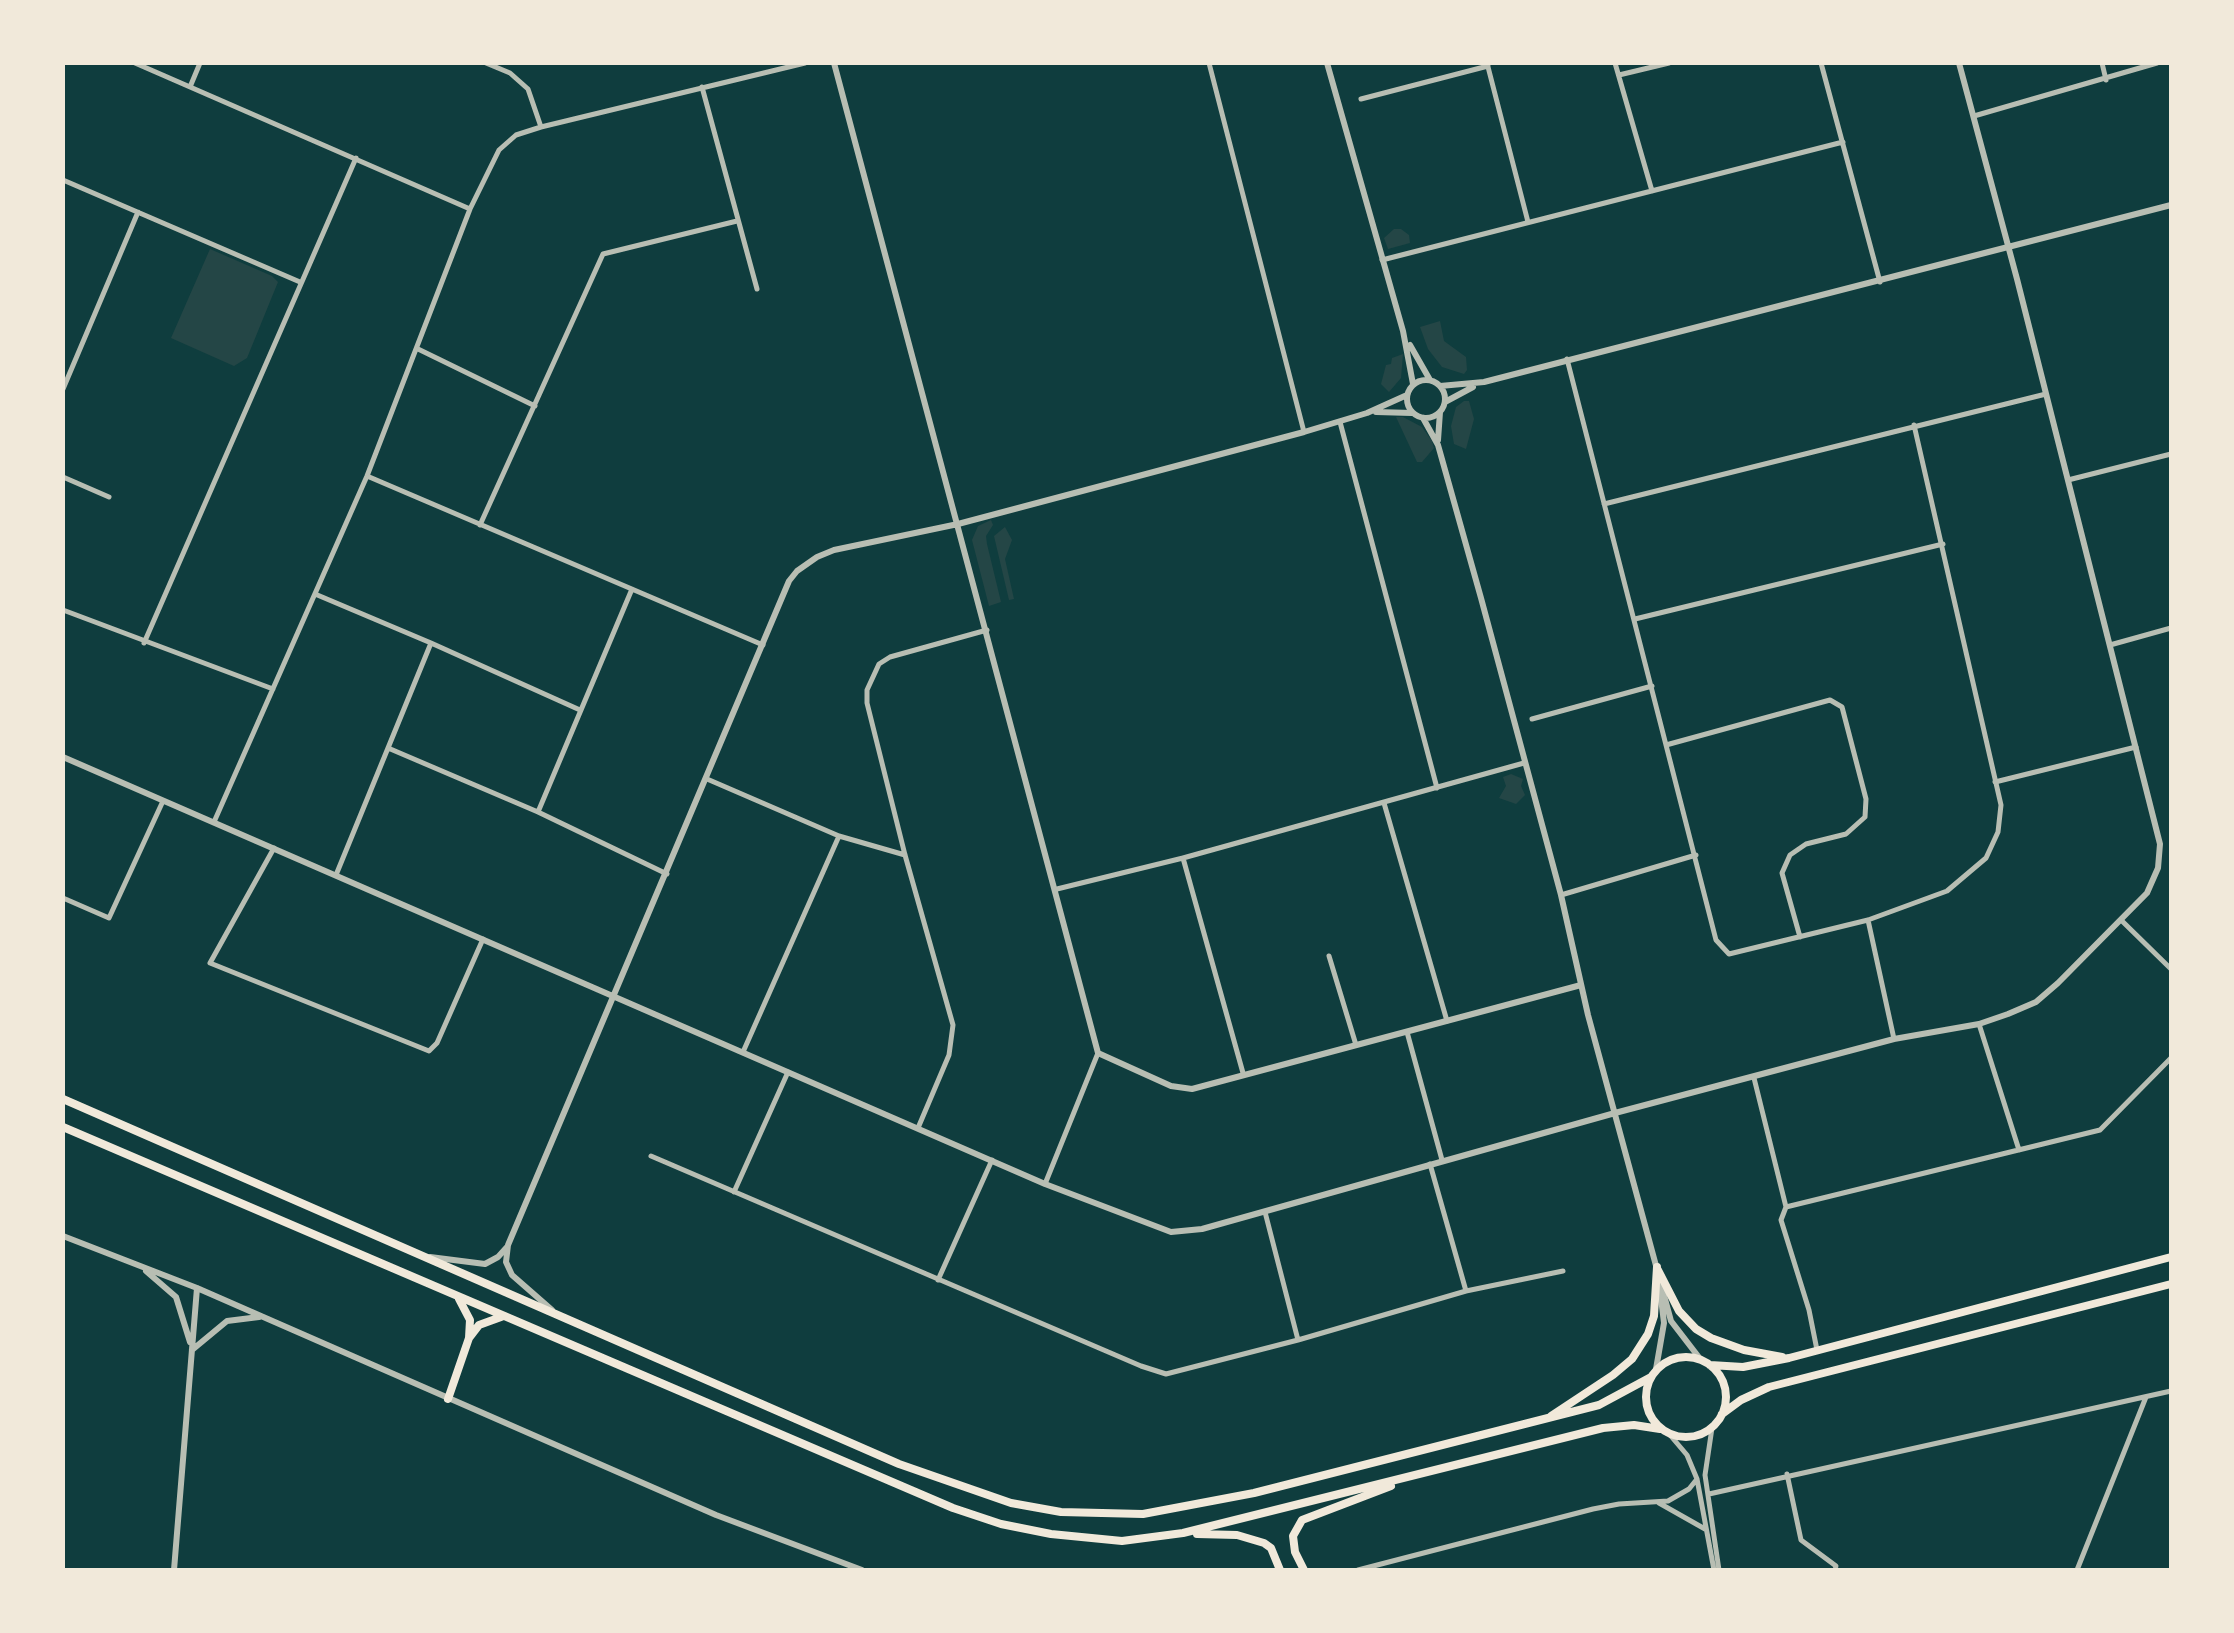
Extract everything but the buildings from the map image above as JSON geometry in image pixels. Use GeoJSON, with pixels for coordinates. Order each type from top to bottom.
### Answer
{"type":"FeatureCollection","features":[{"type":"Feature","properties":{"kind":"main road"},"geometry":{"type":"LineString","coordinates":[[63,1099],[899,1464],[1011,1503],[1061,1512],[1110,1516],[1174,1511],[1599,1405],[1682,1357],[1701,1360],[1710,1365],[1723,1382],[1726,1404],[1712,1428],[1691,1437],[1634,1426],[1603,1427],[1183,1534],[1122,1541],[1051,1534],[1001,1524],[953,1508],[501,1317],[63,1127]]}},
{"type":"Feature","properties":{"kind":"main road"},"geometry":{"type":"LineString","coordinates":[[1710,1365],[1743,1367],[1788,1358],[2171,1257]]}},
{"type":"Feature","properties":{"kind":"main road"},"geometry":{"type":"LineString","coordinates":[[1657,1267],[1679,1311],[1696,1329],[1711,1338],[1744,1350],[1788,1358]]}},
{"type":"Feature","properties":{"kind":"main road"},"geometry":{"type":"LineString","coordinates":[[1545,1420],[1613,1375],[1632,1359],[1648,1334],[1654,1316],[1657,1267]]}},
{"type":"Feature","properties":{"kind":"main road"},"geometry":{"type":"LineString","coordinates":[[1722,1414],[1741,1400],[1769,1387],[2171,1284]]}},
{"type":"Feature","properties":{"kind":"main road"},"geometry":{"type":"LineString","coordinates":[[458,1298],[470,1320],[470,1338]]}},
{"type":"Feature","properties":{"kind":"main road"},"geometry":{"type":"LineString","coordinates":[[448,1399],[470,1338],[479,1325],[501,1317]]}},
{"type":"Feature","properties":{"kind":"main road"},"geometry":{"type":"LineString","coordinates":[[1653,1373],[1645,1399],[1647,1410],[1660,1429]]}},
{"type":"Feature","properties":{"kind":"main road"},"geometry":{"type":"LineString","coordinates":[[1304,1570],[1295,1552],[1293,1536],[1302,1520],[1413,1476]]}},
{"type":"Feature","properties":{"kind":"main road"},"geometry":{"type":"LineString","coordinates":[[1183,1534],[1237,1535],[1264,1544],[1271,1548],[1280,1570]]}},
{"type":"Feature","properties":{"kind":"street"},"geometry":{"type":"LineString","coordinates":[[135,63],[470,209]]}},
{"type":"Feature","properties":{"kind":"street"},"geometry":{"type":"LineString","coordinates":[[190,88],[200,63]]}},
{"type":"Feature","properties":{"kind":"street"},"geometry":{"type":"LineString","coordinates":[[486,63],[510,74],[527,89],[541,127]]}},
{"type":"Feature","properties":{"kind":"street"},"geometry":{"type":"LineString","coordinates":[[214,822],[367,476],[470,209],[499,150],[516,135],[541,127],[805,63]]}},
{"type":"Feature","properties":{"kind":"street"},"geometry":{"type":"LineString","coordinates":[[834,63],[1057,889],[1098,1053],[1045,1184]]}},
{"type":"Feature","properties":{"kind":"street"},"geometry":{"type":"LineString","coordinates":[[1209,63],[1304,432]]}},
{"type":"Feature","properties":{"kind":"street"},"geometry":{"type":"LineString","coordinates":[[426,1257],[485,1264],[498,1257],[508,1245],[616,997],[789,581],[806,564],[834,551],[958,524],[1340,422],[1407,395],[1413,384],[1403,331],[1327,63]]}},
{"type":"Feature","properties":{"kind":"street"},"geometry":{"type":"LineString","coordinates":[[1615,63],[1652,191]]}},
{"type":"Feature","properties":{"kind":"street"},"geometry":{"type":"LineString","coordinates":[[1619,75],[1669,63]]}},
{"type":"Feature","properties":{"kind":"street"},"geometry":{"type":"LineString","coordinates":[[1821,63],[1880,282]]}},
{"type":"Feature","properties":{"kind":"street"},"geometry":{"type":"LineString","coordinates":[[63,757],[1045,1184],[1171,1232],[1187,1232],[1265,1212],[1442,1160],[1894,1039],[1979,1024],[2036,1002],[2121,920],[2147,892],[2158,868],[2160,844],[2009,248],[1959,63]]}},
{"type":"Feature","properties":{"kind":"street"},"geometry":{"type":"LineString","coordinates":[[2102,63],[2106,80]]}},
{"type":"Feature","properties":{"kind":"street"},"geometry":{"type":"LineString","coordinates":[[1974,117],[2157,63]]}},
{"type":"Feature","properties":{"kind":"street"},"geometry":{"type":"LineString","coordinates":[[1361,99],[1488,64],[1528,222]]}},
{"type":"Feature","properties":{"kind":"street"},"geometry":{"type":"LineString","coordinates":[[702,87],[757,289]]}},
{"type":"Feature","properties":{"kind":"street"},"geometry":{"type":"LineString","coordinates":[[1382,260],[1843,142]]}},
{"type":"Feature","properties":{"kind":"street"},"geometry":{"type":"LineString","coordinates":[[144,643],[356,158]]}},
{"type":"Feature","properties":{"kind":"street"},"geometry":{"type":"LineString","coordinates":[[63,180],[300,282]]}},
{"type":"Feature","properties":{"kind":"street"},"geometry":{"type":"LineString","coordinates":[[1403,331],[1430,380],[1440,386],[1484,382],[2171,205]]}},
{"type":"Feature","properties":{"kind":"street"},"geometry":{"type":"LineString","coordinates":[[63,388],[138,212]]}},
{"type":"Feature","properties":{"kind":"street"},"geometry":{"type":"LineString","coordinates":[[480,524],[603,254],[737,221]]}},
{"type":"Feature","properties":{"kind":"street"},"geometry":{"type":"LineString","coordinates":[[418,349],[535,405]]}},
{"type":"Feature","properties":{"kind":"street"},"geometry":{"type":"LineString","coordinates":[[1567,359],[1716,940],[1729,954],[1868,920],[1947,891],[1986,858],[1998,832],[2001,805],[1914,425]]}},
{"type":"Feature","properties":{"kind":"street"},"geometry":{"type":"LineString","coordinates":[[1413,384],[1430,380]]}},
{"type":"Feature","properties":{"kind":"street"},"geometry":{"type":"LineString","coordinates":[[1438,445],[1440,412],[1445,402],[1484,382]]}},
{"type":"Feature","properties":{"kind":"street"},"geometry":{"type":"LineString","coordinates":[[1440,386],[1445,402]]}},
{"type":"Feature","properties":{"kind":"street"},"geometry":{"type":"LineString","coordinates":[[1604,504],[2046,394]]}},
{"type":"Feature","properties":{"kind":"street"},"geometry":{"type":"LineString","coordinates":[[1407,395],[1412,413]]}},
{"type":"Feature","properties":{"kind":"street"},"geometry":{"type":"LineString","coordinates":[[1423,418],[1440,412]]}},
{"type":"Feature","properties":{"kind":"street"},"geometry":{"type":"LineString","coordinates":[[1367,413],[1412,413],[1423,418],[1438,445],[1561,895],[1581,985],[1671,1321],[1701,1360]]}},
{"type":"Feature","properties":{"kind":"street"},"geometry":{"type":"LineString","coordinates":[[1340,422],[1437,788]]}},
{"type":"Feature","properties":{"kind":"street"},"geometry":{"type":"LineString","coordinates":[[2068,480],[2171,454]]}},
{"type":"Feature","properties":{"kind":"street"},"geometry":{"type":"LineString","coordinates":[[367,476],[763,645]]}},
{"type":"Feature","properties":{"kind":"street"},"geometry":{"type":"LineString","coordinates":[[63,477],[108,497]]}},
{"type":"Feature","properties":{"kind":"street"},"geometry":{"type":"LineString","coordinates":[[1635,619],[1943,544]]}},
{"type":"Feature","properties":{"kind":"street"},"geometry":{"type":"LineString","coordinates":[[538,811],[632,589]]}},
{"type":"Feature","properties":{"kind":"street"},"geometry":{"type":"LineString","coordinates":[[315,594],[580,710]]}},
{"type":"Feature","properties":{"kind":"street"},"geometry":{"type":"LineString","coordinates":[[63,610],[273,690]]}},
{"type":"Feature","properties":{"kind":"street"},"geometry":{"type":"LineString","coordinates":[[2110,645],[2171,628]]}},
{"type":"Feature","properties":{"kind":"street"},"geometry":{"type":"LineString","coordinates":[[918,1128],[949,1055],[953,1025],[905,855],[867,703],[871,678],[878,664],[890,657],[987,630]]}},
{"type":"Feature","properties":{"kind":"street"},"geometry":{"type":"LineString","coordinates":[[336,875],[431,643]]}},
{"type":"Feature","properties":{"kind":"street"},"geometry":{"type":"LineString","coordinates":[[1532,719],[1652,686]]}},
{"type":"Feature","properties":{"kind":"street"},"geometry":{"type":"LineString","coordinates":[[1667,745],[1830,700],[1842,707],[1866,799],[1865,817],[1846,834],[1806,844],[1790,855],[1782,873],[1800,937]]}},
{"type":"Feature","properties":{"kind":"street"},"geometry":{"type":"LineString","coordinates":[[1996,782],[2136,747]]}},
{"type":"Feature","properties":{"kind":"street"},"geometry":{"type":"LineString","coordinates":[[388,748],[538,811],[667,874]]}},
{"type":"Feature","properties":{"kind":"street"},"geometry":{"type":"LineString","coordinates":[[1057,889],[1183,858],[1524,763]]}},
{"type":"Feature","properties":{"kind":"street"},"geometry":{"type":"LineString","coordinates":[[707,779],[839,836],[905,855]]}},
{"type":"Feature","properties":{"kind":"street"},"geometry":{"type":"LineString","coordinates":[[63,898],[109,918],[163,801]]}},
{"type":"Feature","properties":{"kind":"street"},"geometry":{"type":"LineString","coordinates":[[1384,803],[1447,1021]]}},
{"type":"Feature","properties":{"kind":"street"},"geometry":{"type":"LineString","coordinates":[[743,1052],[839,836]]}},
{"type":"Feature","properties":{"kind":"street"},"geometry":{"type":"LineString","coordinates":[[274,848],[210,963],[429,1051],[437,1044],[483,939]]}},
{"type":"Feature","properties":{"kind":"street"},"geometry":{"type":"LineString","coordinates":[[1561,895],[1696,855]]}},
{"type":"Feature","properties":{"kind":"street"},"geometry":{"type":"LineString","coordinates":[[1183,858],[1243,1073]]}},
{"type":"Feature","properties":{"kind":"street"},"geometry":{"type":"LineString","coordinates":[[1868,920],[1894,1039]]}},
{"type":"Feature","properties":{"kind":"street"},"geometry":{"type":"LineString","coordinates":[[2121,920],[2171,969]]}},
{"type":"Feature","properties":{"kind":"street"},"geometry":{"type":"LineString","coordinates":[[1329,956],[1356,1045]]}},
{"type":"Feature","properties":{"kind":"street"},"geometry":{"type":"LineString","coordinates":[[1098,1053],[1182,1090],[1581,985]]}},
{"type":"Feature","properties":{"kind":"street"},"geometry":{"type":"LineString","coordinates":[[1979,1024],[2019,1150]]}},
{"type":"Feature","properties":{"kind":"street"},"geometry":{"type":"LineString","coordinates":[[1407,1032],[1442,1160]]}},
{"type":"Feature","properties":{"kind":"street"},"geometry":{"type":"LineString","coordinates":[[1786,1207],[2100,1130],[2171,1058]]}},
{"type":"Feature","properties":{"kind":"street"},"geometry":{"type":"LineString","coordinates":[[734,1192],[788,1072]]}},
{"type":"Feature","properties":{"kind":"street"},"geometry":{"type":"LineString","coordinates":[[1754,1078],[1786,1207],[1781,1220],[1809,1310],[1817,1350]]}},
{"type":"Feature","properties":{"kind":"street"},"geometry":{"type":"LineString","coordinates":[[651,1156],[1156,1372],[1173,1373],[1466,1291],[1563,1270]]}},
{"type":"Feature","properties":{"kind":"street"},"geometry":{"type":"LineString","coordinates":[[938,1280],[992,1160]]}},
{"type":"Feature","properties":{"kind":"street"},"geometry":{"type":"LineString","coordinates":[[1430,1164],[1466,1291]]}},
{"type":"Feature","properties":{"kind":"street"},"geometry":{"type":"LineString","coordinates":[[1265,1212],[1298,1340]]}},
{"type":"Feature","properties":{"kind":"street"},"geometry":{"type":"LineString","coordinates":[[63,1236],[197,1289],[716,1515],[862,1570]]}},
{"type":"Feature","properties":{"kind":"street"},"geometry":{"type":"LineString","coordinates":[[508,1245],[506,1262],[512,1275],[556,1314]]}},
{"type":"Feature","properties":{"kind":"street"},"geometry":{"type":"LineString","coordinates":[[139,1266],[176,1297],[192,1350]]}},
{"type":"Feature","properties":{"kind":"street"},"geometry":{"type":"LineString","coordinates":[[1653,1373],[1664,1323],[1657,1267]]}},
{"type":"Feature","properties":{"kind":"street"},"geometry":{"type":"LineString","coordinates":[[174,1570],[197,1289]]}},
{"type":"Feature","properties":{"kind":"street"},"geometry":{"type":"LineString","coordinates":[[192,1350],[227,1321],[262,1317]]}},
{"type":"Feature","properties":{"kind":"street"},"geometry":{"type":"LineString","coordinates":[[1709,1494],[1787,1474],[2171,1391]]}},
{"type":"Feature","properties":{"kind":"street"},"geometry":{"type":"LineString","coordinates":[[2077,1570],[2146,1397]]}},
{"type":"Feature","properties":{"kind":"street"},"geometry":{"type":"LineString","coordinates":[[1712,1428],[1705,1463],[1716,1570]]}},
{"type":"Feature","properties":{"kind":"street"},"geometry":{"type":"LineString","coordinates":[[1670,1435],[1686,1455],[1697,1479],[1716,1570]]}},
{"type":"Feature","properties":{"kind":"street"},"geometry":{"type":"LineString","coordinates":[[1787,1474],[1801,1540],[1836,1566],[1835,1570]]}},
{"type":"Feature","properties":{"kind":"street"},"geometry":{"type":"LineString","coordinates":[[1358,1570],[1593,1509],[1656,1502],[1680,1496],[1697,1479]]}},
{"type":"Feature","properties":{"kind":"street"},"geometry":{"type":"LineString","coordinates":[[1656,1502],[1706,1529]]}},
{"type":"Feature","properties":{"kind":"shaded area"},"geometry":{"type":"Polygon","coordinates":[[[1394,229],[1401,229],[1409,235],[1410,243],[1388,249],[1384,238],[1394,229]]]}},
{"type":"Feature","properties":{"kind":"shaded area"},"geometry":{"type":"Polygon","coordinates":[[[210,249],[272,276],[278,282],[247,358],[234,366],[171,338],[210,249]]]}},
{"type":"Feature","properties":{"kind":"shaded area"},"geometry":{"type":"Polygon","coordinates":[[[1440,321],[1444,341],[1466,357],[1467,370],[1464,374],[1442,367],[1428,349],[1420,327],[1440,321]]]}},
{"type":"Feature","properties":{"kind":"shaded area"},"geometry":{"type":"Polygon","coordinates":[[[1403,354],[1401,378],[1389,392],[1381,384],[1386,365],[1391,364],[1392,358],[1403,354]]]}},
{"type":"Feature","properties":{"kind":"shaded area"},"geometry":{"type":"Polygon","coordinates":[[[1469,401],[1474,419],[1466,449],[1454,444],[1451,426],[1456,407],[1469,401]]]}},
{"type":"Feature","properties":{"kind":"shaded area"},"geometry":{"type":"Polygon","coordinates":[[[1396,417],[1403,417],[1422,427],[1432,441],[1434,448],[1422,462],[1417,462],[1396,417]]]}},
{"type":"Feature","properties":{"kind":"shaded area"},"geometry":{"type":"Polygon","coordinates":[[[991,520],[993,525],[986,536],[1001,602],[989,606],[972,540],[978,526],[991,520]]]}},
{"type":"Feature","properties":{"kind":"shaded area"},"geometry":{"type":"Polygon","coordinates":[[[1005,527],[1012,540],[1005,559],[1014,599],[1009,600],[994,536],[1005,527]]]}},
{"type":"Feature","properties":{"kind":"shaded area"},"geometry":{"type":"Polygon","coordinates":[[[1511,774],[1523,779],[1521,786],[1525,795],[1516,804],[1499,798],[1506,786],[1503,777],[1511,774]]]}}]}
